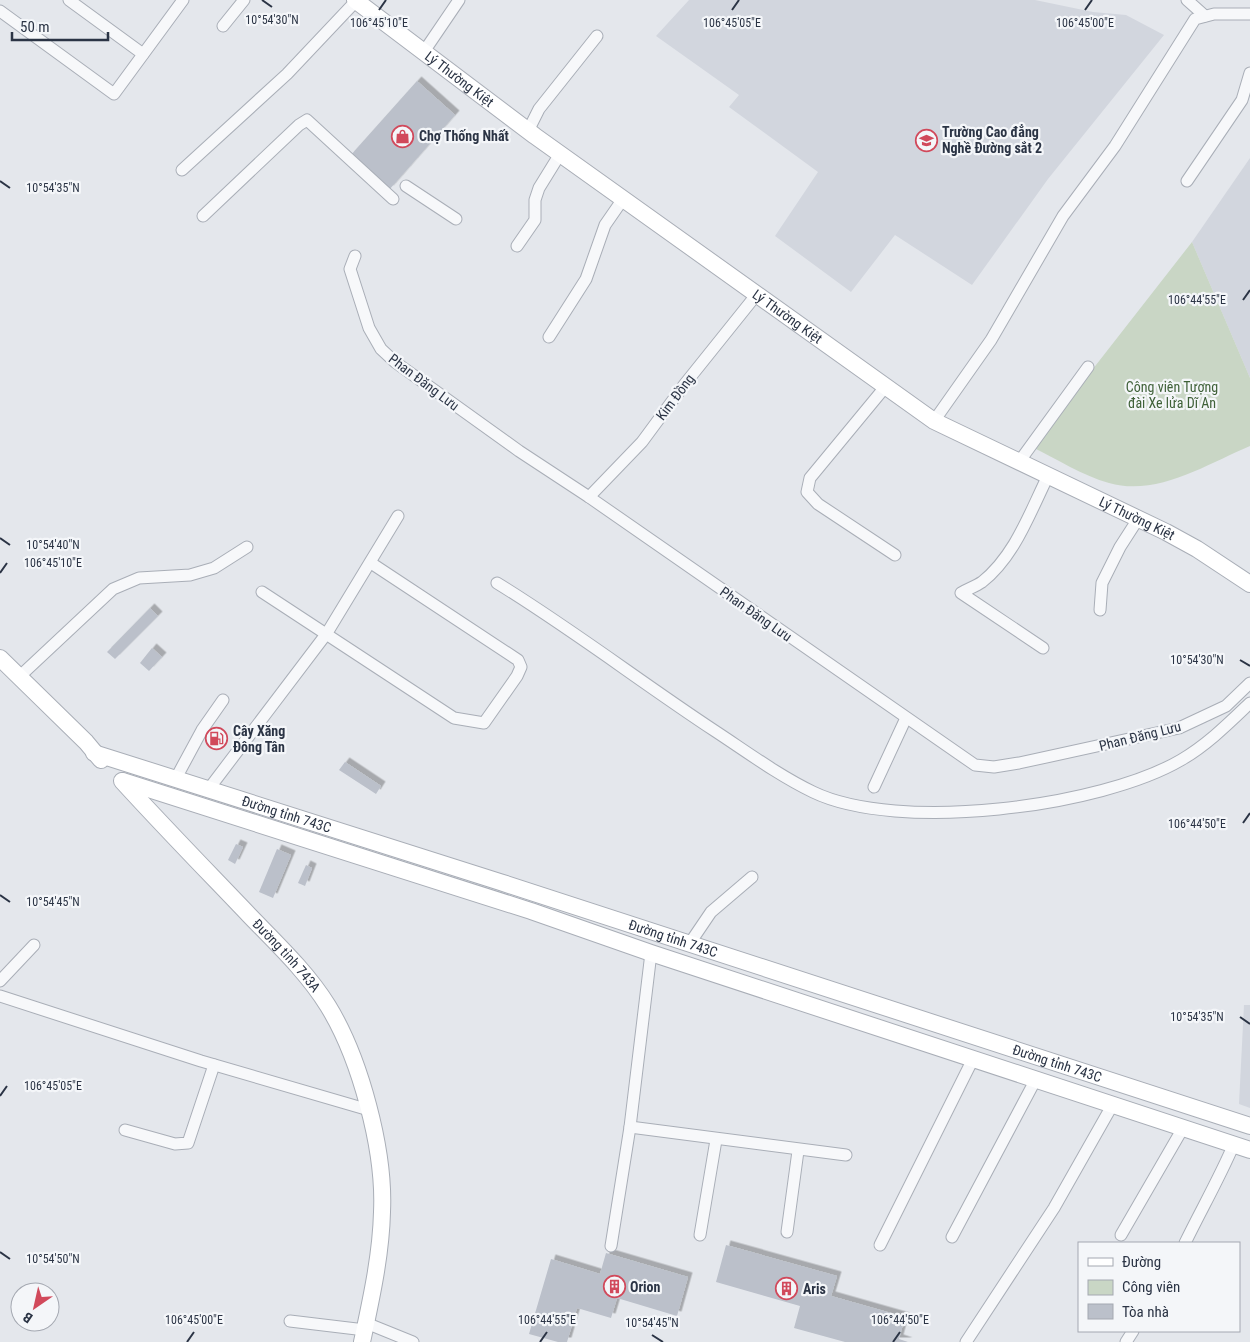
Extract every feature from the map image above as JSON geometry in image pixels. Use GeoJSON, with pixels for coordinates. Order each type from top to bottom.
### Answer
{"type":"FeatureCollection","features":[{"type":"Feature","properties":{"kind":"main road","name":"Lý Thường Kiệt"},"geometry":{"type":"LineString","coordinates":[[355,0],[528,131],[934,421],[1138,519],[1197,550],[1250,584]]}},
{"type":"Feature","properties":{"kind":"main road","name":"Đường tỉnh 743A"},"geometry":{"type":"LineString","coordinates":[[2,665],[19,677],[86,742],[94,753],[123,781],[159,822],[282,948],[328,1004],[342,1030],[369,1110],[378,1157],[382,1211],[364,1331]]}},
{"type":"Feature","properties":{"kind":"main road","name":"Đường tỉnh 743C"},"geometry":{"type":"LineString","coordinates":[[94,753],[690,943],[1250,1126]]}},
{"type":"Feature","properties":{"kind":"main road"},"geometry":{"type":"LineString","coordinates":[[159,822],[164,793],[171,778]]}},
{"type":"Feature","properties":{"kind":"main road","name":"Đường tỉnh 743C"},"geometry":{"type":"LineString","coordinates":[[123,781],[531,911],[651,953],[1036,1078],[1250,1150]]}},
{"type":"Feature","properties":{"kind":"street"},"geometry":{"type":"LineString","coordinates":[[69,0],[143,54]]}},
{"type":"Feature","properties":{"kind":"street"},"geometry":{"type":"LineString","coordinates":[[0,11],[114,94],[184,0]]}},
{"type":"Feature","properties":{"kind":"street"},"geometry":{"type":"LineString","coordinates":[[223,26],[244,0]]}},
{"type":"Feature","properties":{"kind":"street"},"geometry":{"type":"LineString","coordinates":[[182,170],[287,74],[355,0]]}},
{"type":"Feature","properties":{"kind":"street"},"geometry":{"type":"LineString","coordinates":[[423,52],[459,0]]}},
{"type":"Feature","properties":{"kind":"street"},"geometry":{"type":"LineString","coordinates":[[1187,0],[1205,16]]}},
{"type":"Feature","properties":{"kind":"street"},"geometry":{"type":"LineString","coordinates":[[934,421],[991,340],[1063,216],[1116,146],[1196,19],[1214,14],[1250,18]]}},
{"type":"Feature","properties":{"kind":"street"},"geometry":{"type":"LineString","coordinates":[[528,131],[539,109],[597,36]]}},
{"type":"Feature","properties":{"kind":"street"},"geometry":{"type":"LineString","coordinates":[[1187,181],[1242,100],[1250,73]]}},
{"type":"Feature","properties":{"kind":"street"},"geometry":{"type":"LineString","coordinates":[[203,216],[299,125],[307,120],[393,199]]}},
{"type":"Feature","properties":{"kind":"street"},"geometry":{"type":"LineString","coordinates":[[517,246],[535,220],[535,200],[539,188],[560,154]]}},
{"type":"Feature","properties":{"kind":"street"},"geometry":{"type":"LineString","coordinates":[[406,186],[456,219]]}},
{"type":"Feature","properties":{"kind":"street"},"geometry":{"type":"LineString","coordinates":[[549,337],[586,279],[605,226],[623,199]]}},
{"type":"Feature","properties":{"kind":"street","name":"Phan Đăng Lưu"},"geometry":{"type":"LineString","coordinates":[[355,256],[350,269],[370,328],[381,349],[519,451],[590,497],[975,765],[994,767],[1050,757],[1179,728],[1226,706],[1250,683]]}},
{"type":"Feature","properties":{"kind":"street","name":"Kim Đồng"},"geometry":{"type":"LineString","coordinates":[[590,497],[642,442],[684,385],[757,294]]}},
{"type":"Feature","properties":{"kind":"street"},"geometry":{"type":"LineString","coordinates":[[1019,462],[1088,367]]}},
{"type":"Feature","properties":{"kind":"street"},"geometry":{"type":"LineString","coordinates":[[886,386],[810,478],[807,492],[818,504],[895,554]]}},
{"type":"Feature","properties":{"kind":"street"},"geometry":{"type":"LineString","coordinates":[[1043,648],[961,592],[982,582],[1006,558],[1048,476]]}},
{"type":"Feature","properties":{"kind":"street"},"geometry":{"type":"LineString","coordinates":[[208,790],[327,633],[371,564],[398,516]]}},
{"type":"Feature","properties":{"kind":"street"},"geometry":{"type":"LineString","coordinates":[[1100,610],[1102,583],[1120,547],[1138,519]]}},
{"type":"Feature","properties":{"kind":"street"},"geometry":{"type":"LineString","coordinates":[[19,677],[113,589],[139,578],[190,575],[214,568],[247,547]]}},
{"type":"Feature","properties":{"kind":"street"},"geometry":{"type":"LineString","coordinates":[[262,592],[454,718],[484,723],[518,676],[521,667],[518,660],[371,564]]}},
{"type":"Feature","properties":{"kind":"street"},"geometry":{"type":"LineString","coordinates":[[497,584],[780,774],[813,792],[835,800],[868,807],[966,811],[1067,800],[1112,788],[1182,760],[1223,729],[1250,703]]}},
{"type":"Feature","properties":{"kind":"street"},"geometry":{"type":"LineString","coordinates":[[171,778],[223,700]]}},
{"type":"Feature","properties":{"kind":"street"},"geometry":{"type":"LineString","coordinates":[[874,787],[906,718]]}},
{"type":"Feature","properties":{"kind":"street"},"geometry":{"type":"LineString","coordinates":[[690,943],[707,917],[752,877]]}},
{"type":"Feature","properties":{"kind":"street"},"geometry":{"type":"LineString","coordinates":[[0,981],[34,945]]}},
{"type":"Feature","properties":{"kind":"street"},"geometry":{"type":"LineString","coordinates":[[611,1246],[630,1127],[651,953]]}},
{"type":"Feature","properties":{"kind":"street"},"geometry":{"type":"LineString","coordinates":[[0,996],[214,1065],[369,1110]]}},
{"type":"Feature","properties":{"kind":"street"},"geometry":{"type":"LineString","coordinates":[[880,1245],[973,1059]]}},
{"type":"Feature","properties":{"kind":"street"},"geometry":{"type":"LineString","coordinates":[[125,1130],[175,1144],[188,1143],[214,1065]]}},
{"type":"Feature","properties":{"kind":"street"},"geometry":{"type":"LineString","coordinates":[[952,1237],[1036,1078]]}},
{"type":"Feature","properties":{"kind":"street"},"geometry":{"type":"LineString","coordinates":[[966,1342],[1054,1208],[1113,1104]]}},
{"type":"Feature","properties":{"kind":"street"},"geometry":{"type":"LineString","coordinates":[[630,1127],[846,1156]]}},
{"type":"Feature","properties":{"kind":"street"},"geometry":{"type":"LineString","coordinates":[[1121,1235],[1184,1128]]}},
{"type":"Feature","properties":{"kind":"street"},"geometry":{"type":"LineString","coordinates":[[700,1235],[716,1140]]}},
{"type":"Feature","properties":{"kind":"street"},"geometry":{"type":"LineString","coordinates":[[1185,1242],[1201,1210],[1216,1187],[1234,1144]]}},
{"type":"Feature","properties":{"kind":"street"},"geometry":{"type":"LineString","coordinates":[[787,1232],[798,1151]]}},
{"type":"Feature","properties":{"kind":"street"},"geometry":{"type":"LineString","coordinates":[[290,1321],[364,1331],[414,1342]]}},
{"type":"Feature","properties":{"kind":"shaded area","name":"Trường Cao đẳng Nghề Đường sắt 2"},"geometry":{"type":"Polygon","coordinates":[[[689,0],[1035,0],[1093,12],[1126,15],[1164,35],[1048,179],[972,285],[895,235],[851,292],[775,236],[818,172],[729,107],[739,95],[656,36],[689,0]]]}},
{"type":"Feature","properties":{"kind":"shaded area"},"geometry":{"type":"Polygon","coordinates":[[[1250,158],[1250,378],[1192,242],[1250,158]]]}},
{"type":"Feature","properties":{"kind":"shaded area"},"geometry":{"type":"Polygon","coordinates":[[[1244,1005],[1250,1005],[1250,1108],[1239,1104],[1244,1005]]]}},
{"type":"Feature","properties":{"kind":"green space","name":"Công viên Tượng đài Xe lửa Dĩ An"},"geometry":{"type":"Polygon","coordinates":[[[1192,242],[1250,378],[1250,446],[1181,476],[1145,486],[1109,483],[1070,467],[1032,447],[1192,242]]]}},
{"type":"Feature","properties":{"kind":"building","name":"Chợ Thống Nhất"},"geometry":{"type":"Polygon","coordinates":[[[417,81],[455,115],[389,190],[350,156],[417,81]]]}},
{"type":"Feature","properties":{"kind":"building"},"geometry":{"type":"Polygon","coordinates":[[[150,608],[158,616],[115,659],[107,652],[150,608]]]}},
{"type":"Feature","properties":{"kind":"building"},"geometry":{"type":"Polygon","coordinates":[[[152,648],[162,657],[149,671],[140,663],[152,648]]]}},
{"type":"Feature","properties":{"kind":"building"},"geometry":{"type":"Polygon","coordinates":[[[345,762],[381,786],[376,794],[339,770],[345,762]]]}},
{"type":"Feature","properties":{"kind":"building"},"geometry":{"type":"Polygon","coordinates":[[[236,844],[243,847],[235,864],[228,860],[236,844]]]}},
{"type":"Feature","properties":{"kind":"building"},"geometry":{"type":"Polygon","coordinates":[[[277,849],[291,855],[273,898],[259,892],[277,849]]]}},
{"type":"Feature","properties":{"kind":"building"},"geometry":{"type":"Polygon","coordinates":[[[306,865],[312,868],[305,886],[298,883],[306,865]]]}},
{"type":"Feature","properties":{"kind":"building","name":"Aris"},"geometry":{"type":"Polygon","coordinates":[[[726,1245],[837,1276],[831,1296],[905,1317],[899,1339],[908,1342],[845,1342],[794,1328],[800,1306],[716,1282],[726,1245]]]}},
{"type":"Feature","properties":{"kind":"building","name":"Orion"},"geometry":{"type":"Polygon","coordinates":[[[606,1253],[688,1277],[677,1316],[617,1298],[611,1318],[577,1308],[567,1342],[558,1342],[529,1334],[551,1259],[600,1274],[606,1253]]]}},
{"type":"Feature","properties":{"kind":"place","name":"Chợ Thống Nhất"},"geometry":{"type":"Point","coordinates":[403,136]}},
{"type":"Feature","properties":{"kind":"place","name":"Trường Cao đẳng Nghề Đường sắt 2"},"geometry":{"type":"Point","coordinates":[926,140]}},
{"type":"Feature","properties":{"kind":"place","name":"Cây Xăng Đông Tân"},"geometry":{"type":"Point","coordinates":[217,739]}},
{"type":"Feature","properties":{"kind":"place","name":"Orion"},"geometry":{"type":"Point","coordinates":[614,1287]}},
{"type":"Feature","properties":{"kind":"place","name":"Aris"},"geometry":{"type":"Point","coordinates":[787,1289]}}]}
